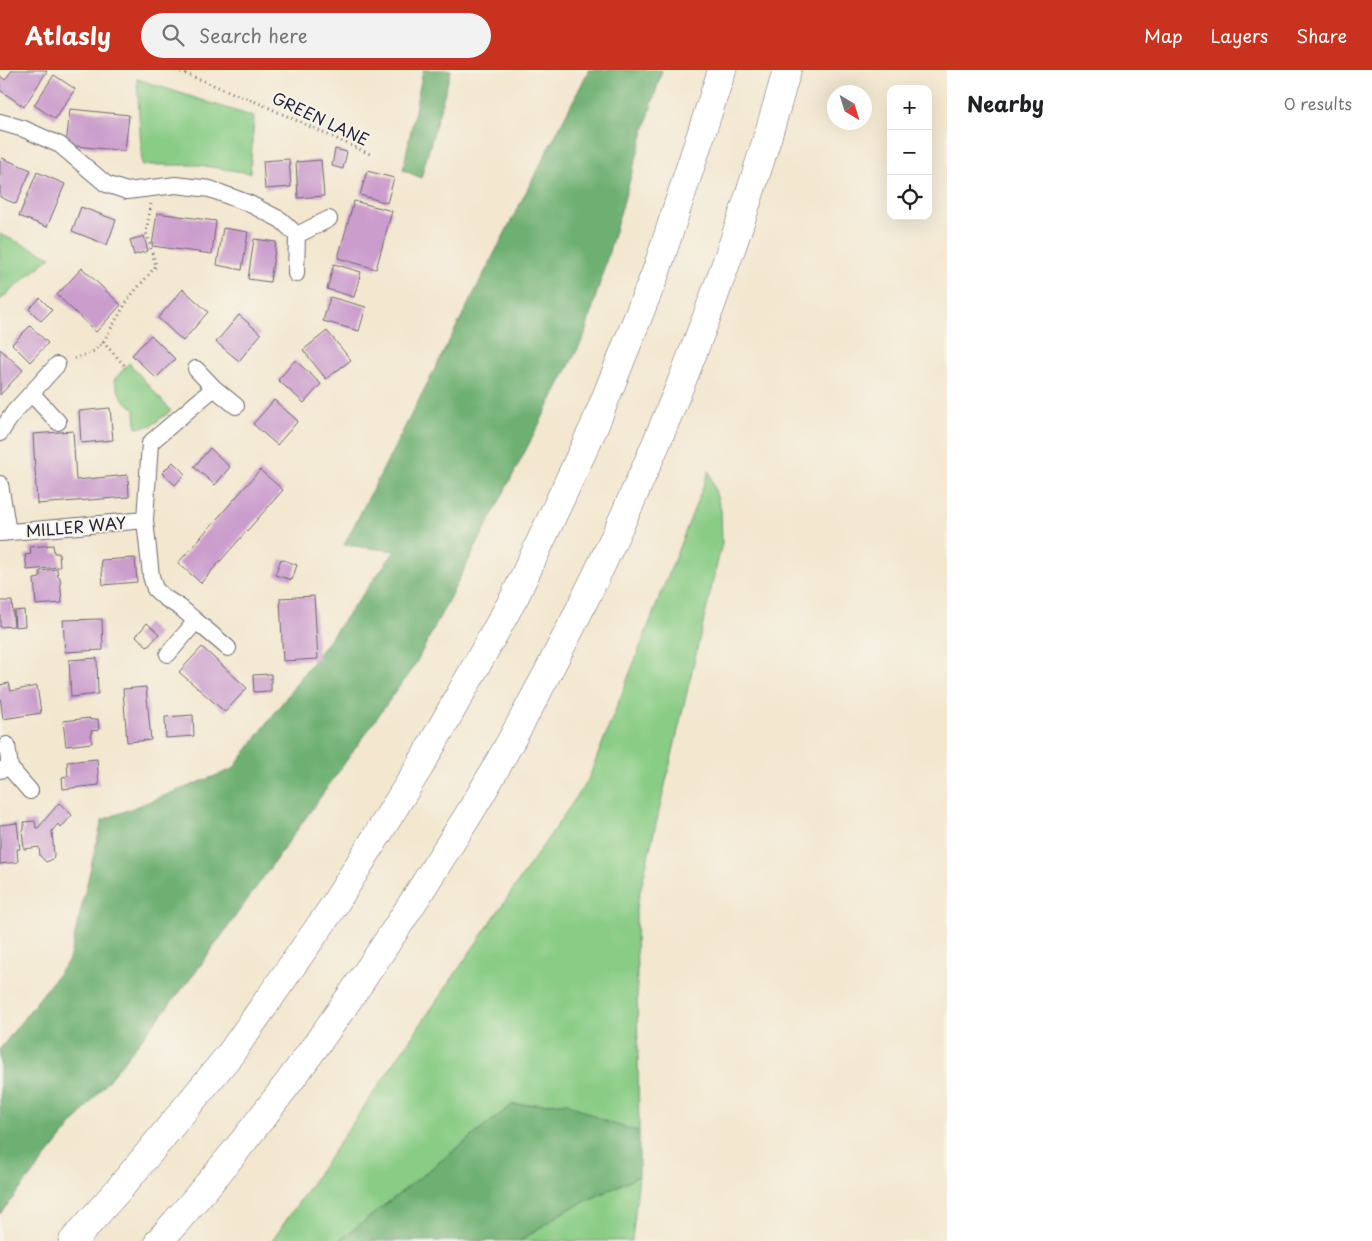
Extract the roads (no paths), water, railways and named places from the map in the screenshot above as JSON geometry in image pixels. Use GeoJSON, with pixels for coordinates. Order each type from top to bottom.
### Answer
{"type":"FeatureCollection","features":[{"type":"Feature","properties":{"kind":"highway"},"geometry":{"type":"LineString","coordinates":[[73,1241],[120,1188],[231,1053],[331,910],[420,766],[515,596],[594,427],[656,272],[722,70]]}},
{"type":"Feature","properties":{"kind":"highway"},"geometry":{"type":"LineString","coordinates":[[159,1241],[269,1108],[334,1020],[398,925],[480,795],[571,628],[654,452],[714,296],[776,110],[787,70]]}},
{"type":"Feature","properties":{"kind":"street"},"geometry":{"type":"LineString","coordinates":[[0,122],[24,129],[60,145],[106,184],[127,191],[176,186],[210,188],[250,204],[281,220],[297,235],[296,274]]}},
{"type":"Feature","properties":{"kind":"street"},"geometry":{"type":"LineString","coordinates":[[297,235],[329,219]]}},
{"type":"Feature","properties":{"kind":"street"},"geometry":{"type":"LineString","coordinates":[[0,433],[14,412],[57,365]]}},
{"type":"Feature","properties":{"kind":"street"},"geometry":{"type":"LineString","coordinates":[[196,369],[214,388],[236,406]]}},
{"type":"Feature","properties":{"kind":"street","name":"MILLER WAY"},"geometry":{"type":"LineString","coordinates":[[214,388],[150,443],[145,520],[151,576],[155,588],[228,648]]}},
{"type":"Feature","properties":{"kind":"street"},"geometry":{"type":"LineString","coordinates":[[31,393],[58,422]]}},
{"type":"Feature","properties":{"kind":"street","name":"MILLER WAY"},"geometry":{"type":"LineString","coordinates":[[0,484],[4,533],[145,520]]}},
{"type":"Feature","properties":{"kind":"street"},"geometry":{"type":"LineString","coordinates":[[168,654],[196,621]]}},
{"type":"Feature","properties":{"kind":"street"},"geometry":{"type":"LineString","coordinates":[[7,745],[5,769],[30,791]]}}]}
